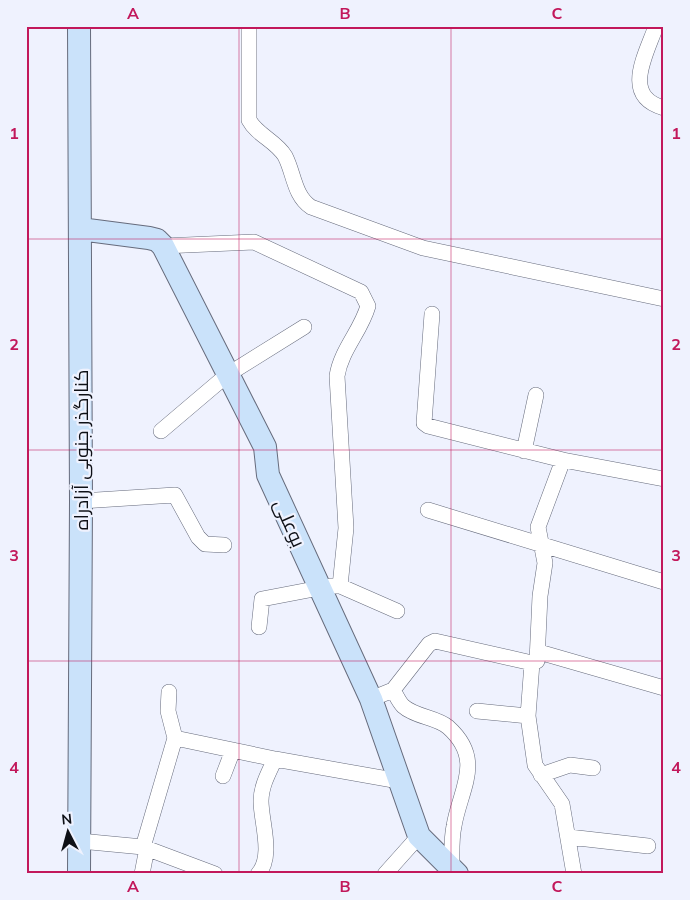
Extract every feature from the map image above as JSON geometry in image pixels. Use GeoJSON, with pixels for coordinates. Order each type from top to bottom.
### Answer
{"type":"FeatureCollection","features":[{"type":"Feature","properties":{"kind":"main road","name":"کنارگذر جنوبی آزادراه"},"geometry":{"type":"LineString","coordinates":[[79,26],[82,501],[80,874]]}},
{"type":"Feature","properties":{"kind":"main road"},"geometry":{"type":"LineString","coordinates":[[80,230],[149,238],[157,240],[163,246]]}},
{"type":"Feature","properties":{"kind":"main road","name":"بوعلی"},"geometry":{"type":"LineString","coordinates":[[163,246],[227,375],[266,447],[268,475],[330,587],[419,836],[455,871]]}},
{"type":"Feature","properties":{"kind":"street"},"geometry":{"type":"LineString","coordinates":[[249,26],[249,120],[253,126],[282,150],[293,174],[299,196],[311,207],[423,248],[664,299]]}},
{"type":"Feature","properties":{"kind":"street"},"geometry":{"type":"LineString","coordinates":[[656,26],[640,75],[639,89],[646,98],[664,108]]}},
{"type":"Feature","properties":{"kind":"street"},"geometry":{"type":"LineString","coordinates":[[163,246],[254,242],[361,292],[368,306],[364,323],[340,361],[337,376],[346,528],[330,587]]}},
{"type":"Feature","properties":{"kind":"street"},"geometry":{"type":"LineString","coordinates":[[432,314],[424,423],[428,426],[563,460],[664,479]]}},
{"type":"Feature","properties":{"kind":"street"},"geometry":{"type":"LineString","coordinates":[[161,431],[227,375],[304,328]]}},
{"type":"Feature","properties":{"kind":"street"},"geometry":{"type":"LineString","coordinates":[[524,451],[536,395]]}},
{"type":"Feature","properties":{"kind":"street"},"geometry":{"type":"LineString","coordinates":[[563,460],[538,527],[545,563],[540,596],[536,658],[528,716],[535,765],[562,804],[574,874]]}},
{"type":"Feature","properties":{"kind":"street"},"geometry":{"type":"LineString","coordinates":[[82,501],[175,495],[198,537],[205,544],[224,545]]}},
{"type":"Feature","properties":{"kind":"street"},"geometry":{"type":"LineString","coordinates":[[428,510],[664,582]]}},
{"type":"Feature","properties":{"kind":"street"},"geometry":{"type":"LineString","coordinates":[[259,627],[262,599],[330,587],[397,611]]}},
{"type":"Feature","properties":{"kind":"street"},"geometry":{"type":"LineString","coordinates":[[371,699],[393,690],[428,644],[434,641],[536,658],[664,688]]}},
{"type":"Feature","properties":{"kind":"street"},"geometry":{"type":"LineString","coordinates":[[393,690],[403,706],[446,726],[458,738],[465,751],[469,766],[467,783],[454,825],[455,871]]}},
{"type":"Feature","properties":{"kind":"street"},"geometry":{"type":"LineString","coordinates":[[142,874],[145,847],[175,738],[168,711],[169,692]]}},
{"type":"Feature","properties":{"kind":"street"},"geometry":{"type":"LineString","coordinates":[[477,711],[528,716]]}},
{"type":"Feature","properties":{"kind":"street"},"geometry":{"type":"LineString","coordinates":[[175,738],[275,760],[399,781]]}},
{"type":"Feature","properties":{"kind":"street"},"geometry":{"type":"LineString","coordinates":[[223,776],[233,750]]}},
{"type":"Feature","properties":{"kind":"street"},"geometry":{"type":"LineString","coordinates":[[258,874],[263,868],[266,849],[261,800],[264,783],[275,760]]}},
{"type":"Feature","properties":{"kind":"street"},"geometry":{"type":"LineString","coordinates":[[541,775],[570,765],[593,768]]}},
{"type":"Feature","properties":{"kind":"street"},"geometry":{"type":"LineString","coordinates":[[385,874],[419,836]]}},
{"type":"Feature","properties":{"kind":"street"},"geometry":{"type":"LineString","coordinates":[[568,837],[648,846]]}},
{"type":"Feature","properties":{"kind":"street"},"geometry":{"type":"LineString","coordinates":[[80,841],[145,847],[215,874]]}}]}
